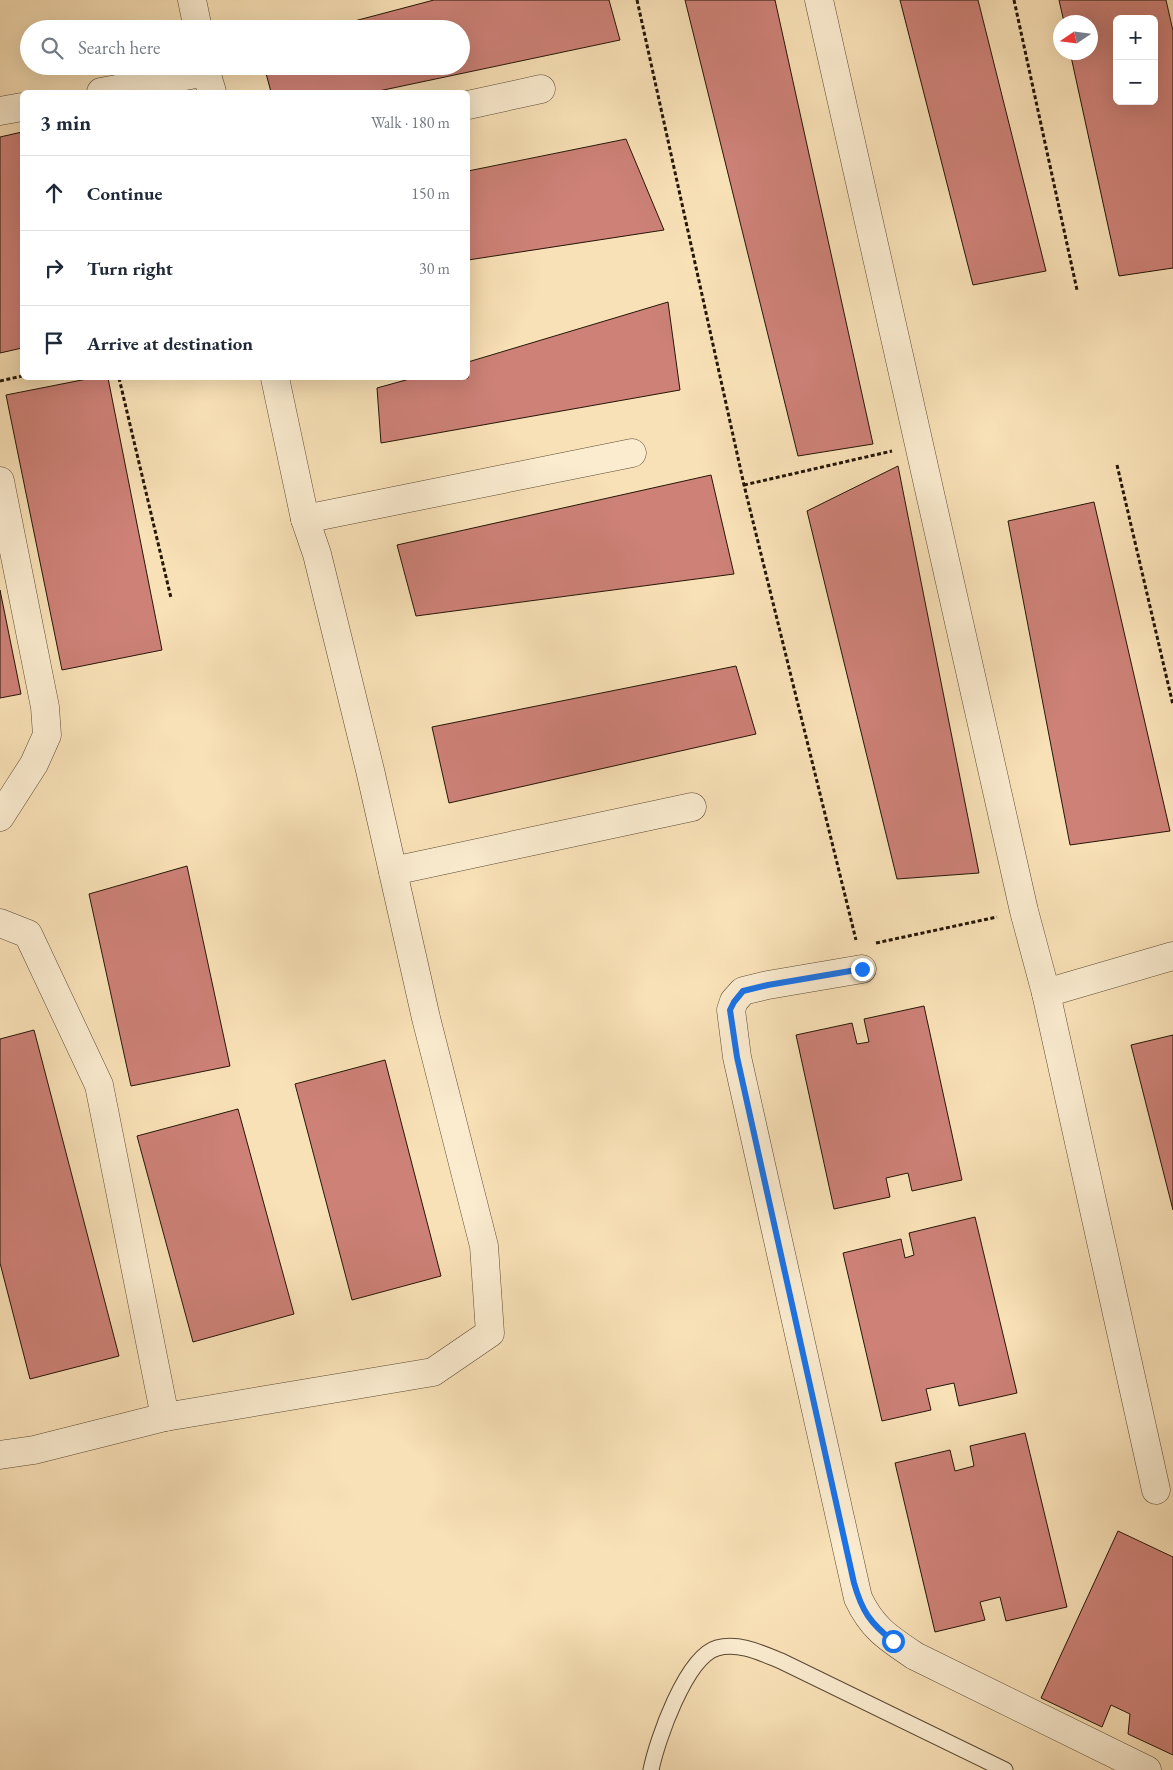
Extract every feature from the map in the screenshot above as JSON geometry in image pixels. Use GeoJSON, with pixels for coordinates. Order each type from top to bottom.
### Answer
{"type":"FeatureCollection","features":[{"type":"Feature","properties":{"kind":"street"},"geometry":{"type":"LineString","coordinates":[[192,0],[196,20]]}},
{"type":"Feature","properties":{"kind":"street"},"geometry":{"type":"LineString","coordinates":[[819,0],[1024,911],[1046,993],[1156,1490]]}},
{"type":"Feature","properties":{"kind":"street"},"geometry":{"type":"LineString","coordinates":[[115,90],[208,77]]}},
{"type":"Feature","properties":{"kind":"street"},"geometry":{"type":"LineString","coordinates":[[470,105],[542,89]]}},
{"type":"Feature","properties":{"kind":"street"},"geometry":{"type":"LineString","coordinates":[[0,111],[20,107]]}},
{"type":"Feature","properties":{"kind":"street"},"geometry":{"type":"LineString","coordinates":[[0,1455],[34,1450],[165,1417],[433,1372],[490,1333],[484,1246],[426,1018],[319,562],[305,519],[275,380]]}},
{"type":"Feature","properties":{"kind":"street"},"geometry":{"type":"LineString","coordinates":[[305,519],[632,453]]}},
{"type":"Feature","properties":{"kind":"street"},"geometry":{"type":"LineString","coordinates":[[0,481],[45,707],[48,735],[34,764],[0,817]]}},
{"type":"Feature","properties":{"kind":"street"},"geometry":{"type":"LineString","coordinates":[[393,871],[692,807]]}},
{"type":"Feature","properties":{"kind":"street"},"geometry":{"type":"LineString","coordinates":[[0,923],[28,934],[99,1085],[165,1417]]}},
{"type":"Feature","properties":{"kind":"street"},"geometry":{"type":"LineString","coordinates":[[862,954],[768,985],[743,991],[730,1010],[737,1057],[858,1598],[875,1627],[916,1656],[1147,1770]]}},
{"type":"Feature","properties":{"kind":"street"},"geometry":{"type":"LineString","coordinates":[[1046,993],[1173,956]]}},
{"type":"Feature","properties":{"kind":"lane"},"geometry":{"type":"LineString","coordinates":[[651,1770],[667,1716],[696,1664],[706,1652],[718,1648],[736,1647],[751,1649],[781,1661],[1005,1770]]}},
{"type":"Feature","properties":{"kind":"path"},"geometry":{"type":"LineString","coordinates":[[637,0],[744,485],[862,954],[1024,911]]}},
{"type":"Feature","properties":{"kind":"path"},"geometry":{"type":"LineString","coordinates":[[1014,0],[1077,290]]}},
{"type":"Feature","properties":{"kind":"path"},"geometry":{"type":"LineString","coordinates":[[0,381],[20,376]]}},
{"type":"Feature","properties":{"kind":"path"},"geometry":{"type":"LineString","coordinates":[[119,380],[171,598]]}},
{"type":"Feature","properties":{"kind":"path"},"geometry":{"type":"LineString","coordinates":[[744,485],[920,445]]}},
{"type":"Feature","properties":{"kind":"path"},"geometry":{"type":"LineString","coordinates":[[1117,464],[1173,705]]}},
{"type":"Feature","properties":{"kind":"building"},"geometry":{"type":"Polygon","coordinates":[[[434,0],[609,0],[620,40],[470,72],[470,20],[358,20],[434,0]]]}},
{"type":"Feature","properties":{"kind":"building"},"geometry":{"type":"Polygon","coordinates":[[[685,0],[775,0],[873,444],[798,456],[685,0]]]}},
{"type":"Feature","properties":{"kind":"building"},"geometry":{"type":"Polygon","coordinates":[[[900,0],[978,0],[1046,271],[973,285],[900,0]]]}},
{"type":"Feature","properties":{"kind":"building"},"geometry":{"type":"Polygon","coordinates":[[[1059,0],[1166,0],[1173,31],[1173,268],[1119,276],[1072,60],[1098,60],[1098,15],[1062,15],[1059,0]]]}},
{"type":"Feature","properties":{"kind":"building"},"geometry":{"type":"Polygon","coordinates":[[[266,75],[454,75],[383,90],[270,90],[266,75]]]}},
{"type":"Feature","properties":{"kind":"building"},"geometry":{"type":"Polygon","coordinates":[[[20,132],[20,348],[0,353],[0,137],[20,132]]]}},
{"type":"Feature","properties":{"kind":"building"},"geometry":{"type":"Polygon","coordinates":[[[626,139],[664,230],[470,260],[470,171],[626,139]]]}},
{"type":"Feature","properties":{"kind":"building"},"geometry":{"type":"Polygon","coordinates":[[[668,302],[680,390],[381,443],[377,388],[406,380],[470,380],[470,361],[668,302]]]}},
{"type":"Feature","properties":{"kind":"building"},"geometry":{"type":"Polygon","coordinates":[[[82,380],[108,380],[162,650],[62,670],[6,395],[82,380]]]}},
{"type":"Feature","properties":{"kind":"building"},"geometry":{"type":"Polygon","coordinates":[[[898,466],[979,873],[897,879],[807,511],[898,466]]]}},
{"type":"Feature","properties":{"kind":"building"},"geometry":{"type":"Polygon","coordinates":[[[711,475],[734,574],[416,616],[397,545],[711,475]]]}},
{"type":"Feature","properties":{"kind":"building"},"geometry":{"type":"Polygon","coordinates":[[[1094,502],[1170,831],[1070,845],[1008,521],[1094,502]]]}},
{"type":"Feature","properties":{"kind":"building"},"geometry":{"type":"Polygon","coordinates":[[[0,590],[21,694],[0,698],[0,590]]]}},
{"type":"Feature","properties":{"kind":"building"},"geometry":{"type":"Polygon","coordinates":[[[736,666],[756,734],[449,803],[432,727],[736,666]]]}},
{"type":"Feature","properties":{"kind":"building"},"geometry":{"type":"Polygon","coordinates":[[[187,866],[230,1066],[131,1086],[89,894],[187,866]]]}},
{"type":"Feature","properties":{"kind":"building"},"geometry":{"type":"Polygon","coordinates":[[[924,1006],[962,1180],[912,1191],[908,1173],[886,1178],[890,1197],[834,1209],[796,1035],[852,1023],[857,1044],[869,1042],[864,1019],[924,1006]]]}},
{"type":"Feature","properties":{"kind":"building"},"geometry":{"type":"Polygon","coordinates":[[[34,1030],[119,1356],[30,1379],[0,1263],[0,1039],[34,1030]]]}},
{"type":"Feature","properties":{"kind":"building"},"geometry":{"type":"Polygon","coordinates":[[[1173,1035],[1173,1210],[1131,1045],[1173,1035]]]}},
{"type":"Feature","properties":{"kind":"building"},"geometry":{"type":"Polygon","coordinates":[[[385,1060],[441,1276],[352,1300],[295,1084],[385,1060]]]}},
{"type":"Feature","properties":{"kind":"building"},"geometry":{"type":"Polygon","coordinates":[[[238,1109],[294,1314],[193,1342],[137,1136],[238,1109]]]}},
{"type":"Feature","properties":{"kind":"building"},"geometry":{"type":"Polygon","coordinates":[[[975,1217],[1017,1393],[959,1406],[954,1383],[926,1389],[931,1410],[882,1421],[843,1253],[901,1239],[905,1258],[914,1255],[909,1233],[975,1217]]]}},
{"type":"Feature","properties":{"kind":"building"},"geometry":{"type":"Polygon","coordinates":[[[1025,1433],[1067,1607],[1006,1621],[1000,1597],[980,1602],[985,1620],[935,1632],[895,1463],[950,1450],[955,1471],[974,1466],[970,1446],[1025,1433]]]}},
{"type":"Feature","properties":{"kind":"building"},"geometry":{"type":"Polygon","coordinates":[[[1118,1531],[1173,1557],[1173,1755],[1128,1734],[1130,1714],[1111,1705],[1102,1727],[1041,1698],[1118,1531]]]}},
{"type":"Feature","properties":{"kind":"route"},"geometry":{"type":"LineString","coordinates":[[862,969],[743,991],[738,995],[730,1010],[737,1057],[854,1583],[858,1598],[875,1627],[893,1641]]}}]}
